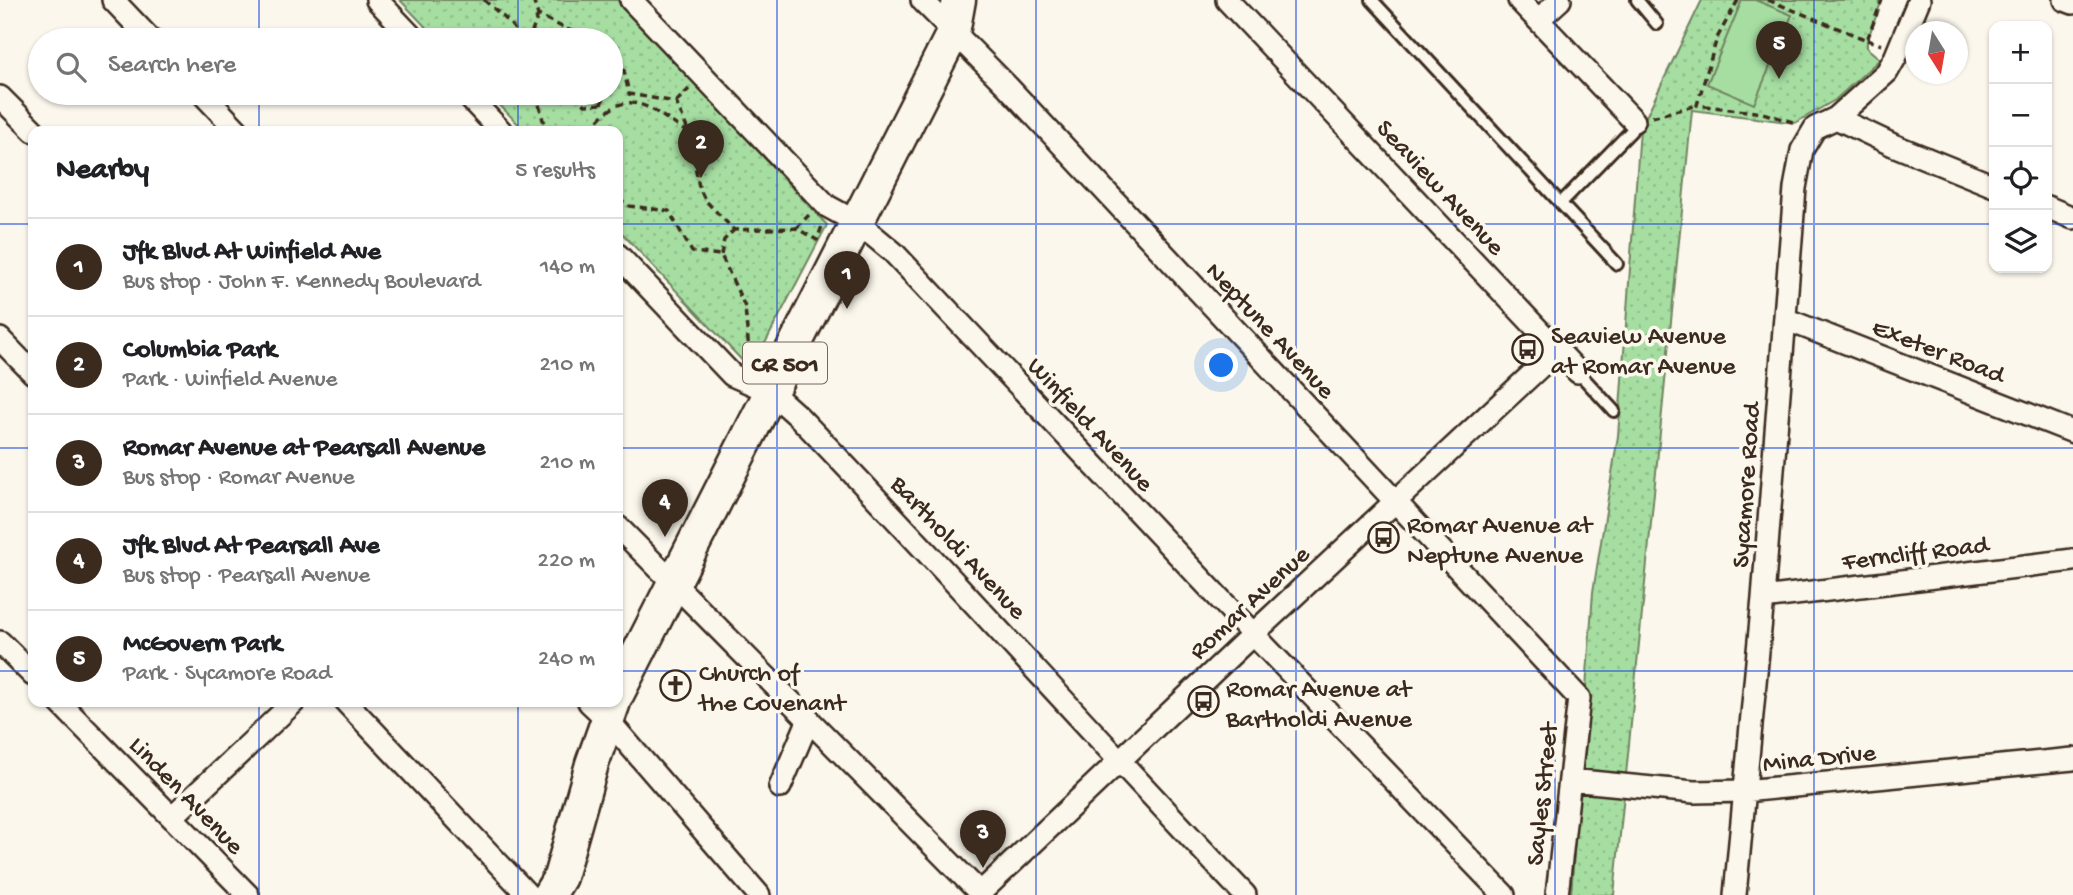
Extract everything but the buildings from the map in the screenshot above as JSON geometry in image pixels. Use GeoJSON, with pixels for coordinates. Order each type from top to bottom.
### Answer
{"type":"FeatureCollection","features":[{"type":"Feature","properties":{"kind":"main road","name":"CR 501"},"geometry":{"type":"LineString","coordinates":[[623,675],[673,584],[953,33],[959,0]]}},
{"type":"Feature","properties":{"kind":"main road","name":"CR 501"},"geometry":{"type":"LineString","coordinates":[[953,33],[982,0]]}},
{"type":"Feature","properties":{"kind":"main road","name":"CR 501"},"geometry":{"type":"LineString","coordinates":[[549,895],[559,877],[606,707]]}},
{"type":"Feature","properties":{"kind":"street"},"geometry":{"type":"LineString","coordinates":[[113,0],[140,28]]}},
{"type":"Feature","properties":{"kind":"street"},"geometry":{"type":"LineString","coordinates":[[377,0],[404,28]]}},
{"type":"Feature","properties":{"kind":"street","name":"Winfield Avenue"},"geometry":{"type":"LineString","coordinates":[[631,0],[827,206],[858,223],[893,252],[1253,634],[1504,895]]}},
{"type":"Feature","properties":{"kind":"street","name":"Neptune Avenue"},"geometry":{"type":"LineString","coordinates":[[922,0],[1008,88],[1579,698]]}},
{"type":"Feature","properties":{"kind":"street","name":"Seaview Avenue"},"geometry":{"type":"LineString","coordinates":[[1227,0],[1578,372]]}},
{"type":"Feature","properties":{"kind":"street"},"geometry":{"type":"LineString","coordinates":[[1519,0],[1634,121]]}},
{"type":"Feature","properties":{"kind":"street"},"geometry":{"type":"LineString","coordinates":[[1538,20],[1560,0]]}},
{"type":"Feature","properties":{"kind":"street"},"geometry":{"type":"LineString","coordinates":[[1815,128],[1836,118],[1887,72],[1919,0]]}},
{"type":"Feature","properties":{"kind":"street"},"geometry":{"type":"LineString","coordinates":[[2065,0],[2073,3]]}},
{"type":"Feature","properties":{"kind":"street"},"geometry":{"type":"LineString","coordinates":[[0,97],[29,126]]}},
{"type":"Feature","properties":{"kind":"street"},"geometry":{"type":"LineString","coordinates":[[213,105],[233,126]]}},
{"type":"Feature","properties":{"kind":"street"},"geometry":{"type":"LineString","coordinates":[[476,105],[496,126]]}},
{"type":"Feature","properties":{"kind":"street"},"geometry":{"type":"LineString","coordinates":[[1836,118],[1892,145],[1989,184]]}},
{"type":"Feature","properties":{"kind":"street","name":"Sycamore Road"},"geometry":{"type":"LineString","coordinates":[[1735,895],[1763,598],[1796,188],[1802,150],[1815,128]]}},
{"type":"Feature","properties":{"kind":"street"},"geometry":{"type":"LineString","coordinates":[[2052,209],[2073,218]]}},
{"type":"Feature","properties":{"kind":"street","name":"Bartholdi Avenue"},"geometry":{"type":"LineString","coordinates":[[623,260],[732,375],[771,392],[799,417],[987,615],[1119,762],[1245,895]]}},
{"type":"Feature","properties":{"kind":"street","name":"Exeter Road"},"geometry":{"type":"LineString","coordinates":[[1785,319],[2073,432]]}},
{"type":"Feature","properties":{"kind":"street"},"geometry":{"type":"LineString","coordinates":[[0,338],[28,368]]}},
{"type":"Feature","properties":{"kind":"street","name":"Romar Avenue"},"geometry":{"type":"LineString","coordinates":[[980,894],[1253,634],[1558,350]]}},
{"type":"Feature","properties":{"kind":"street"},"geometry":{"type":"LineString","coordinates":[[623,532],[980,894]]}},
{"type":"Feature","properties":{"kind":"street","name":"Ferncliff Road"},"geometry":{"type":"LineString","coordinates":[[1763,598],[2073,560]]}},
{"type":"Feature","properties":{"kind":"street"},"geometry":{"type":"LineString","coordinates":[[0,642],[28,670]]}},
{"type":"Feature","properties":{"kind":"street","name":"Sayles Street"},"geometry":{"type":"LineString","coordinates":[[1557,895],[1579,698]]}},
{"type":"Feature","properties":{"kind":"street","name":"Linden Avenue"},"geometry":{"type":"LineString","coordinates":[[64,707],[248,895]]}},
{"type":"Feature","properties":{"kind":"street"},"geometry":{"type":"LineString","coordinates":[[172,817],[289,707]]}},
{"type":"Feature","properties":{"kind":"street"},"geometry":{"type":"LineString","coordinates":[[351,707],[528,895]]}},
{"type":"Feature","properties":{"kind":"street"},"geometry":{"type":"LineString","coordinates":[[609,707],[740,887],[759,895]]}},
{"type":"Feature","properties":{"kind":"street"},"geometry":{"type":"LineString","coordinates":[[780,787],[809,719]]}},
{"type":"Feature","properties":{"kind":"street","name":"Mina Drive"},"geometry":{"type":"LineString","coordinates":[[1570,780],[1695,792],[1744,791],[2073,759]]}},
{"type":"Feature","properties":{"kind":"lane"},"geometry":{"type":"LineString","coordinates":[[1372,0],[1617,264]]}},
{"type":"Feature","properties":{"kind":"lane"},"geometry":{"type":"LineString","coordinates":[[1637,0],[1657,24]]}},
{"type":"Feature","properties":{"kind":"lane"},"geometry":{"type":"LineString","coordinates":[[1561,203],[1631,131],[1634,121]]}},
{"type":"Feature","properties":{"kind":"lane","name":"Seaview Avenue"},"geometry":{"type":"LineString","coordinates":[[1578,372],[1614,411]]}},
{"type":"Feature","properties":{"kind":"path"},"geometry":{"type":"LineString","coordinates":[[484,0],[510,28]]}},
{"type":"Feature","properties":{"kind":"path"},"geometry":{"type":"LineString","coordinates":[[533,0],[538,15],[533,28]]}},
{"type":"Feature","properties":{"kind":"path"},"geometry":{"type":"LineString","coordinates":[[1697,105],[1717,38],[1738,0]]}},
{"type":"Feature","properties":{"kind":"path"},"geometry":{"type":"LineString","coordinates":[[1768,0],[1867,40],[1882,0]]}},
{"type":"Feature","properties":{"kind":"path"},"geometry":{"type":"LineString","coordinates":[[538,15],[564,28]]}},
{"type":"Feature","properties":{"kind":"path"},"geometry":{"type":"LineString","coordinates":[[623,66],[629,94],[676,102]]}},
{"type":"Feature","properties":{"kind":"path"},"geometry":{"type":"LineString","coordinates":[[676,102],[691,87]]}},
{"type":"Feature","properties":{"kind":"path"},"geometry":{"type":"LineString","coordinates":[[623,102],[654,108],[689,133]]}},
{"type":"Feature","properties":{"kind":"path"},"geometry":{"type":"LineString","coordinates":[[676,102],[689,133],[699,187],[705,200],[734,230]]}},
{"type":"Feature","properties":{"kind":"path"},"geometry":{"type":"LineString","coordinates":[[539,105],[543,120],[550,126]]}},
{"type":"Feature","properties":{"kind":"path"},"geometry":{"type":"LineString","coordinates":[[602,105],[605,111]]}},
{"type":"Feature","properties":{"kind":"path"},"geometry":{"type":"LineString","coordinates":[[598,126],[597,121],[605,111],[618,105]]}},
{"type":"Feature","properties":{"kind":"path"},"geometry":{"type":"LineString","coordinates":[[1634,121],[1697,105],[1763,114],[1815,128]]}},
{"type":"Feature","properties":{"kind":"path"},"geometry":{"type":"LineString","coordinates":[[623,202],[629,206],[669,211],[692,252],[720,254]]}},
{"type":"Feature","properties":{"kind":"path"},"geometry":{"type":"LineString","coordinates":[[750,363],[745,307],[720,254],[724,240],[734,230],[796,229],[817,240],[822,226],[812,212],[796,229]]}},
{"type":"Feature","properties":{"kind":"green space"},"geometry":{"type":"Polygon","coordinates":[[[400,0],[617,0],[827,225],[751,370],[623,234],[623,126],[520,126],[500,105],[623,105],[623,28],[427,28],[400,0]]]}},
{"type":"Feature","properties":{"kind":"green space"},"geometry":{"type":"Polygon","coordinates":[[[1702,0],[1882,0],[1867,41],[1867,48],[1880,59],[1835,100],[1795,123],[1692,110],[1614,895],[1571,895],[1593,592],[1618,436],[1640,129],[1702,0]]]}},
{"type":"Feature","properties":{"kind":"green space"},"geometry":{"type":"Polygon","coordinates":[[[1742,0],[1755,0],[1792,15],[1754,104],[1707,84],[1742,0]]]}},
{"type":"Feature","properties":{"kind":"place","name":"McGovern Park"},"geometry":{"type":"Point","coordinates":[1779,79]}},
{"type":"Feature","properties":{"kind":"place","name":"Columbia Park"},"geometry":{"type":"Point","coordinates":[701,178]}},
{"type":"Feature","properties":{"kind":"place","name":"Jfk Blvd At Winfield Ave"},"geometry":{"type":"Point","coordinates":[847,309]}},
{"type":"Feature","properties":{"kind":"place","name":"Seaview Avenue at Romar Avenue"},"geometry":{"type":"Point","coordinates":[1528,349]}},
{"type":"Feature","properties":{"kind":"place","name":"Jfk Blvd At Pearsall Ave"},"geometry":{"type":"Point","coordinates":[665,537]}},
{"type":"Feature","properties":{"kind":"place","name":"Romar Avenue at Neptune Avenue"},"geometry":{"type":"Point","coordinates":[1384,538]}},
{"type":"Feature","properties":{"kind":"place","name":"Church of the Covenant"},"geometry":{"type":"Point","coordinates":[676,686]}},
{"type":"Feature","properties":{"kind":"place","name":"Romar Avenue at Bartholdi Avenue"},"geometry":{"type":"Point","coordinates":[1203,702]}},
{"type":"Feature","properties":{"kind":"place","name":"Romar Avenue at Pearsall Avenue"},"geometry":{"type":"Point","coordinates":[983,868]}}]}
